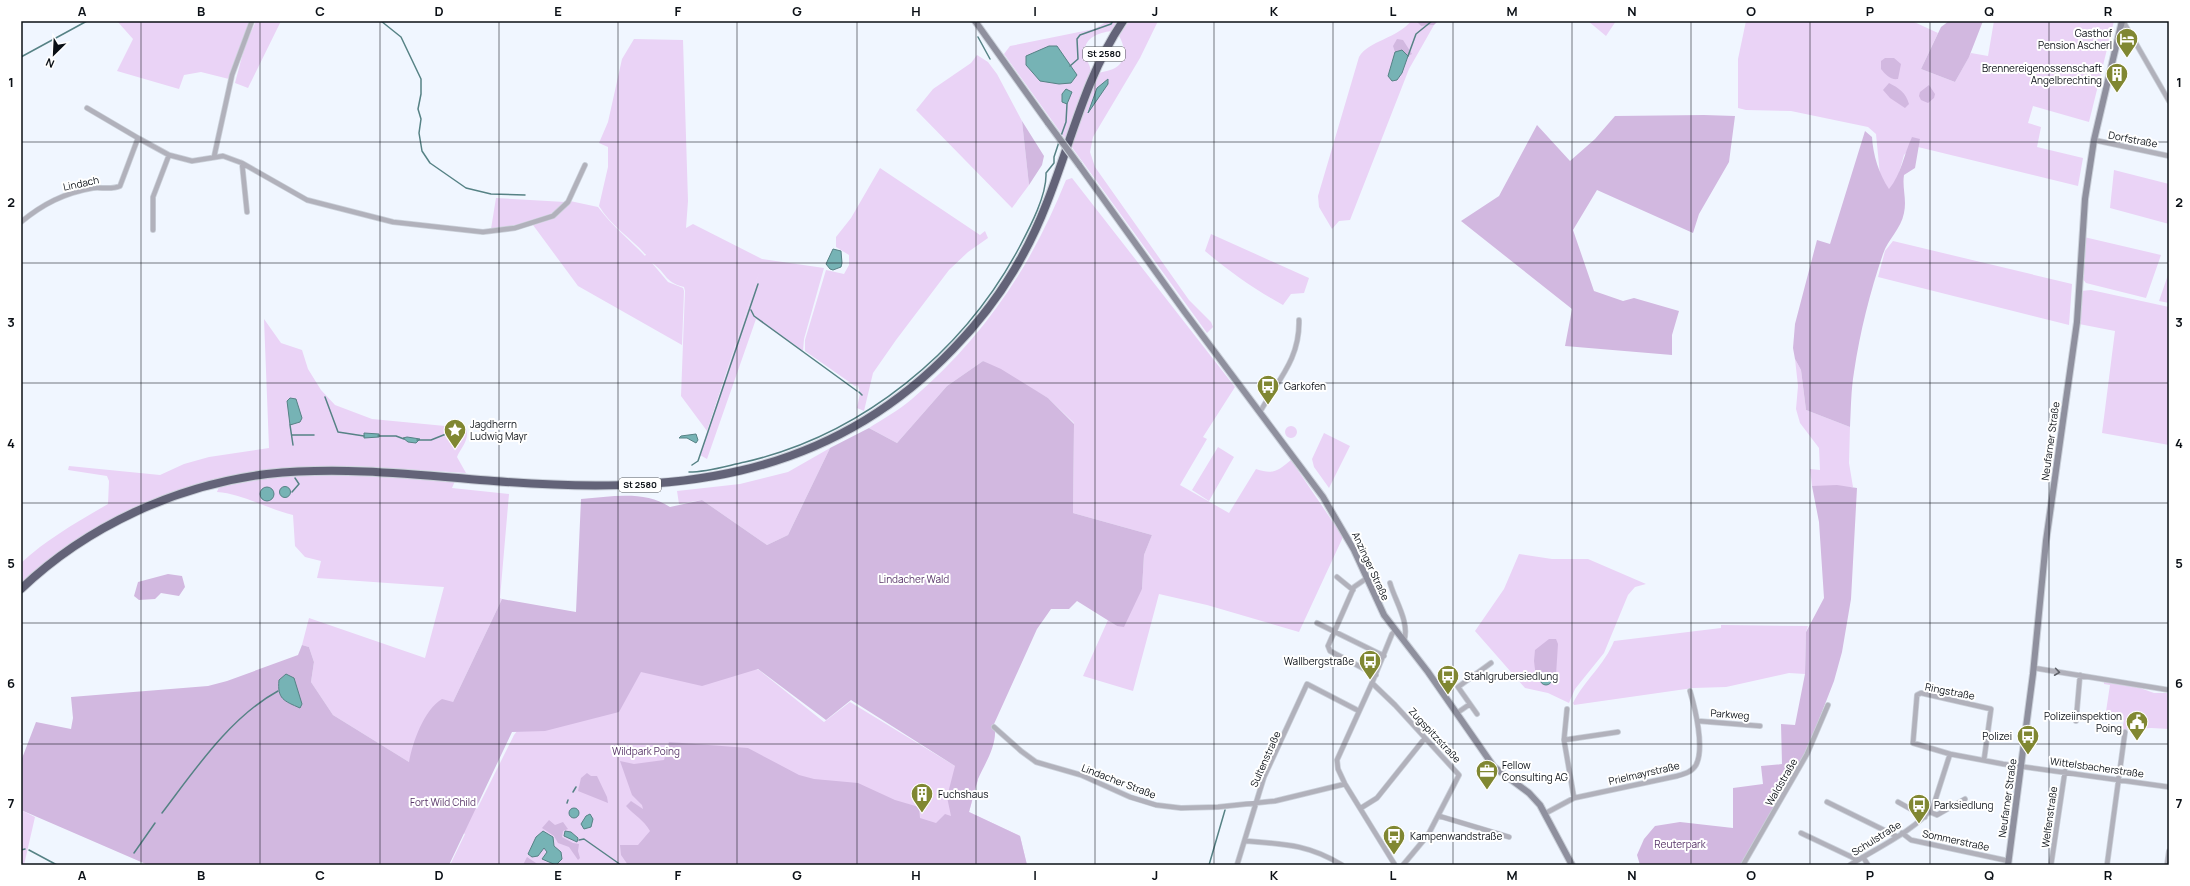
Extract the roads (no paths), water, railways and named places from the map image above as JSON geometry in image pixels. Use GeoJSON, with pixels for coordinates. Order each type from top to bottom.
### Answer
{"type":"FeatureCollection","features":[{"type":"Feature","properties":{"kind":"highway","name":"St 2580"},"geometry":{"type":"LineString","coordinates":[[21,589],[47,566],[73,547],[126,517],[177,495],[238,479],[289,472],[356,471],[566,486],[646,485],[701,479],[732,473],[782,459],[829,439],[874,414],[918,382],[966,336],[999,293],[1017,265],[1040,220],[1089,86],[1105,51],[1123,21]]}},
{"type":"Feature","properties":{"kind":"street"},"geometry":{"type":"LineString","coordinates":[[214,157],[232,75],[252,21]]}},
{"type":"Feature","properties":{"kind":"street","name":"Anzinger Straße"},"geometry":{"type":"LineString","coordinates":[[975,21],[1184,311],[1323,497],[1344,531],[1384,615],[1457,713],[1494,767],[1535,798],[1546,813],[1572,865]]}},
{"type":"Feature","properties":{"kind":"street"},"geometry":{"type":"LineString","coordinates":[[2122,21],[2169,101]]}},
{"type":"Feature","properties":{"kind":"street","name":"Neufarner Straße"},"geometry":{"type":"LineString","coordinates":[[2008,863],[2034,668],[2046,541],[2077,322],[2085,199],[2094,140],[2122,21]]}},
{"type":"Feature","properties":{"kind":"street"},"geometry":{"type":"LineString","coordinates":[[87,108],[169,155],[192,161],[214,157],[228,157],[242,162],[307,200],[393,222],[483,232],[515,228],[553,216],[568,202],[585,165]]}},
{"type":"Feature","properties":{"kind":"street","name":"Lindach"},"geometry":{"type":"LineString","coordinates":[[21,222],[44,204],[83,190],[100,187],[116,188],[120,186],[138,138]]}},
{"type":"Feature","properties":{"kind":"street","name":"Dorfstraße"},"geometry":{"type":"LineString","coordinates":[[2094,140],[2169,156]]}},
{"type":"Feature","properties":{"kind":"street"},"geometry":{"type":"LineString","coordinates":[[153,230],[153,197],[169,155]]}},
{"type":"Feature","properties":{"kind":"street"},"geometry":{"type":"LineString","coordinates":[[242,162],[247,212]]}},
{"type":"Feature","properties":{"kind":"street"},"geometry":{"type":"LineString","coordinates":[[1260,412],[1293,358],[1299,338],[1299,320]]}},
{"type":"Feature","properties":{"kind":"street"},"geometry":{"type":"LineString","coordinates":[[1337,577],[1353,590]]}},
{"type":"Feature","properties":{"kind":"street"},"geometry":{"type":"LineString","coordinates":[[1367,578],[1354,587],[1328,646],[1330,651],[1376,675]]}},
{"type":"Feature","properties":{"kind":"street","name":"Anzinger Straße"},"geometry":{"type":"LineString","coordinates":[[1390,583],[1405,625],[1404,641]]}},
{"type":"Feature","properties":{"kind":"street"},"geometry":{"type":"LineString","coordinates":[[1317,623],[1384,656]]}},
{"type":"Feature","properties":{"kind":"street"},"geometry":{"type":"LineString","coordinates":[[1395,865],[1345,784],[1338,769],[1337,760],[1376,675],[1392,634],[1396,630]]}},
{"type":"Feature","properties":{"kind":"street"},"geometry":{"type":"LineString","coordinates":[[1476,714],[1458,687],[1491,663]]}},
{"type":"Feature","properties":{"kind":"street"},"geometry":{"type":"LineString","coordinates":[[2034,668],[2169,690]]}},
{"type":"Feature","properties":{"kind":"street"},"geometry":{"type":"LineString","coordinates":[[2076,721],[2080,675]]}},
{"type":"Feature","properties":{"kind":"street","name":"Sultenstraße"},"geometry":{"type":"LineString","coordinates":[[1237,865],[1264,777],[1307,684],[1359,711]]}},
{"type":"Feature","properties":{"kind":"street","name":"Zugspitzstraße"},"geometry":{"type":"LineString","coordinates":[[1372,684],[1395,705],[1459,775],[1439,816],[1421,844],[1403,865]]}},
{"type":"Feature","properties":{"kind":"street","name":"Prielmayrstraße"},"geometry":{"type":"LineString","coordinates":[[1546,813],[1574,798],[1687,773],[1695,766],[1698,756],[1698,721],[1690,690]]}},
{"type":"Feature","properties":{"kind":"street","name":"Ringstraße"},"geometry":{"type":"LineString","coordinates":[[1950,754],[1913,744],[1917,696],[1920,693],[1991,709],[1984,760]]}},
{"type":"Feature","properties":{"kind":"street"},"geometry":{"type":"LineString","coordinates":[[1457,713],[1470,704]]}},
{"type":"Feature","properties":{"kind":"street","name":"Waldstraße"},"geometry":{"type":"LineString","coordinates":[[1743,865],[1807,754],[1828,705]]}},
{"type":"Feature","properties":{"kind":"street"},"geometry":{"type":"LineString","coordinates":[[1567,709],[1564,740],[1574,798]]}},
{"type":"Feature","properties":{"kind":"street","name":"Parkweg"},"geometry":{"type":"LineString","coordinates":[[1698,721],[1760,726]]}},
{"type":"Feature","properties":{"kind":"street","name":"Lindacher Straße"},"geometry":{"type":"LineString","coordinates":[[994,727],[1036,762],[1081,774],[1150,803],[1198,808],[1218,807],[1276,801],[1306,795],[1345,784]]}},
{"type":"Feature","properties":{"kind":"street"},"geometry":{"type":"LineString","coordinates":[[1564,740],[1618,732]]}},
{"type":"Feature","properties":{"kind":"street"},"geometry":{"type":"LineString","coordinates":[[2107,865],[2125,732]]}},
{"type":"Feature","properties":{"kind":"street"},"geometry":{"type":"LineString","coordinates":[[1361,808],[1377,798],[1425,738]]}},
{"type":"Feature","properties":{"kind":"street"},"geometry":{"type":"LineString","coordinates":[[1950,754],[2022,766]]}},
{"type":"Feature","properties":{"kind":"street","name":"Schulstraße"},"geometry":{"type":"LineString","coordinates":[[1850,865],[1902,833],[1930,812],[1933,807],[1950,754]]}},
{"type":"Feature","properties":{"kind":"street","name":"Wittelsbacherstraße"},"geometry":{"type":"LineString","coordinates":[[2022,766],[2169,787]]}},
{"type":"Feature","properties":{"kind":"street","name":"Welfenstraße"},"geometry":{"type":"LineString","coordinates":[[2052,865],[2065,771]]}},
{"type":"Feature","properties":{"kind":"street"},"geometry":{"type":"LineString","coordinates":[[1930,812],[1937,815],[1964,799]]}},
{"type":"Feature","properties":{"kind":"street"},"geometry":{"type":"LineString","coordinates":[[1827,802],[1896,836]]}},
{"type":"Feature","properties":{"kind":"street"},"geometry":{"type":"LineString","coordinates":[[1898,802],[1925,817]]}},
{"type":"Feature","properties":{"kind":"street"},"geometry":{"type":"LineString","coordinates":[[1439,816],[1509,837]]}},
{"type":"Feature","properties":{"kind":"street"},"geometry":{"type":"LineString","coordinates":[[1801,833],[1860,858],[1868,865]]}},
{"type":"Feature","properties":{"kind":"street","name":"Sommerstraße"},"geometry":{"type":"LineString","coordinates":[[1902,833],[1911,840],[2008,863]]}},
{"type":"Feature","properties":{"kind":"street"},"geometry":{"type":"LineString","coordinates":[[1245,841],[1303,847],[1324,855],[1342,865]]}},
{"type":"Feature","properties":{"kind":"street"},"geometry":{"type":"LineString","coordinates":[[2167,865],[2169,851]]}},
{"type":"Feature","properties":{"kind":"water"},"geometry":{"type":"Polygon","coordinates":[[[1049,46],[1057,46],[1077,75],[1071,83],[1059,84],[1040,81],[1026,65],[1026,56],[1049,46]]]}},
{"type":"Feature","properties":{"kind":"water"},"geometry":{"type":"Polygon","coordinates":[[[1402,50],[1408,56],[1402,73],[1397,80],[1392,81],[1388,76],[1395,52],[1402,50]]]}},
{"type":"Feature","properties":{"kind":"water"},"geometry":{"type":"Polygon","coordinates":[[[1108,79],[1108,84],[1088,113],[1097,88],[1108,79]]]}},
{"type":"Feature","properties":{"kind":"water"},"geometry":{"type":"Polygon","coordinates":[[[1066,89],[1072,92],[1067,104],[1062,102],[1062,94],[1066,89]]]}},
{"type":"Feature","properties":{"kind":"water"},"geometry":{"type":"Polygon","coordinates":[[[833,249],[841,251],[842,263],[841,267],[833,270],[826,264],[833,249]]]}},
{"type":"Feature","properties":{"kind":"water"},"geometry":{"type":"Polygon","coordinates":[[[290,398],[296,399],[302,418],[300,422],[290,425],[287,401],[290,398]]]}},
{"type":"Feature","properties":{"kind":"water"},"geometry":{"type":"Polygon","coordinates":[[[364,433],[379,434],[379,437],[364,438],[364,433]]]}},
{"type":"Feature","properties":{"kind":"water"},"geometry":{"type":"Polygon","coordinates":[[[696,434],[698,440],[696,443],[687,438],[679,438],[681,436],[696,434]]]}},
{"type":"Feature","properties":{"kind":"water"},"geometry":{"type":"Polygon","coordinates":[[[407,437],[420,439],[416,443],[408,442],[403,438],[407,437]]]}},
{"type":"Feature","properties":{"kind":"water"},"geometry":{"type":"Polygon","coordinates":[[[264,487],[270,487],[274,491],[274,497],[270,501],[264,501],[260,497],[260,491],[264,487]]]}},
{"type":"Feature","properties":{"kind":"water"},"geometry":{"type":"Polygon","coordinates":[[[283,487],[287,487],[289,488],[289,496],[283,497],[280,494],[280,490],[283,487]]]}},
{"type":"Feature","properties":{"kind":"water"},"geometry":{"type":"Polygon","coordinates":[[[1544,673],[1548,673],[1552,679],[1548,685],[1544,685],[1540,681],[1540,677],[1544,673]]]}},
{"type":"Feature","properties":{"kind":"water"},"geometry":{"type":"Polygon","coordinates":[[[286,674],[294,678],[302,704],[300,708],[286,701],[279,691],[279,680],[286,674]]]}},
{"type":"Feature","properties":{"kind":"water"},"geometry":{"type":"Polygon","coordinates":[[[574,808],[579,813],[574,818],[569,813],[574,808]]]}},
{"type":"Feature","properties":{"kind":"water"},"geometry":{"type":"Polygon","coordinates":[[[590,814],[593,819],[591,827],[584,829],[581,824],[586,816],[590,814]]]}},
{"type":"Feature","properties":{"kind":"water"},"geometry":{"type":"Polygon","coordinates":[[[543,831],[553,837],[554,846],[561,852],[562,859],[556,865],[542,859],[547,852],[544,848],[538,856],[532,857],[528,854],[536,837],[543,831]]]}},
{"type":"Feature","properties":{"kind":"water"},"geometry":{"type":"Polygon","coordinates":[[[565,831],[571,832],[578,838],[577,842],[564,836],[565,831]]]}},
{"type":"Feature","properties":{"kind":"waterway"},"geometry":{"type":"LineString","coordinates":[[21,57],[87,21]]}},
{"type":"Feature","properties":{"kind":"waterway"},"geometry":{"type":"LineString","coordinates":[[381,21],[401,37],[421,79],[421,94],[418,109],[421,119],[419,133],[422,151],[430,163],[466,188],[491,194],[525,195]]}},
{"type":"Feature","properties":{"kind":"waterway"},"geometry":{"type":"LineString","coordinates":[[1070,66],[1078,59],[1077,39],[1080,35],[1111,24],[1113,21]]}},
{"type":"Feature","properties":{"kind":"waterway"},"geometry":{"type":"LineString","coordinates":[[1408,56],[1416,34],[1432,21]]}},
{"type":"Feature","properties":{"kind":"waterway"},"geometry":{"type":"LineString","coordinates":[[978,37],[990,59]]}},
{"type":"Feature","properties":{"kind":"waterway"},"geometry":{"type":"LineString","coordinates":[[1061,136],[1066,122],[1067,104]]}},
{"type":"Feature","properties":{"kind":"waterway"},"geometry":{"type":"LineString","coordinates":[[689,472],[710,470],[745,462],[788,449],[829,432],[869,410],[905,384],[939,354],[970,321],[997,285],[1020,246],[1041,201],[1046,182],[1046,173],[1054,163],[1054,157],[1059,142]]}},
{"type":"Feature","properties":{"kind":"waterway"},"geometry":{"type":"LineString","coordinates":[[692,465],[698,461],[758,284]]}},
{"type":"Feature","properties":{"kind":"waterway"},"geometry":{"type":"LineString","coordinates":[[751,310],[754,316],[857,391]]}},
{"type":"Feature","properties":{"kind":"waterway"},"geometry":{"type":"LineString","coordinates":[[859,392],[862,395]]}},
{"type":"Feature","properties":{"kind":"waterway"},"geometry":{"type":"LineString","coordinates":[[325,397],[338,432],[364,436]]}},
{"type":"Feature","properties":{"kind":"waterway"},"geometry":{"type":"LineString","coordinates":[[290,425],[293,445]]}},
{"type":"Feature","properties":{"kind":"waterway"},"geometry":{"type":"LineString","coordinates":[[417,440],[431,440],[446,434]]}},
{"type":"Feature","properties":{"kind":"waterway"},"geometry":{"type":"LineString","coordinates":[[292,435],[314,435]]}},
{"type":"Feature","properties":{"kind":"waterway"},"geometry":{"type":"LineString","coordinates":[[378,436],[396,436],[404,439]]}},
{"type":"Feature","properties":{"kind":"waterway"},"geometry":{"type":"LineString","coordinates":[[292,492],[299,484],[295,478]]}},
{"type":"Feature","properties":{"kind":"waterway"},"geometry":{"type":"LineString","coordinates":[[162,813],[200,763],[229,730],[244,715],[278,691]]}},
{"type":"Feature","properties":{"kind":"waterway"},"geometry":{"type":"LineString","coordinates":[[573,792],[576,787]]}},
{"type":"Feature","properties":{"kind":"waterway"},"geometry":{"type":"LineString","coordinates":[[1209,865],[1225,810]]}},
{"type":"Feature","properties":{"kind":"waterway"},"geometry":{"type":"LineString","coordinates":[[134,853],[155,823]]}},
{"type":"Feature","properties":{"kind":"waterway"},"geometry":{"type":"LineString","coordinates":[[579,840],[584,839],[621,865]]}},
{"type":"Feature","properties":{"kind":"waterway"},"geometry":{"type":"LineString","coordinates":[[21,850],[25,849]]}},
{"type":"Feature","properties":{"kind":"waterway"},"geometry":{"type":"LineString","coordinates":[[29,850],[57,865]]}},
{"type":"Feature","properties":{"kind":"place","name":"Gasthof Pension Ascherl"},"geometry":{"type":"Point","coordinates":[2127,58]}},
{"type":"Feature","properties":{"kind":"place","name":"Brennereigenossenschaft Angelbrechting"},"geometry":{"type":"Point","coordinates":[2117,94]}},
{"type":"Feature","properties":{"kind":"place","name":"Garkofen"},"geometry":{"type":"Point","coordinates":[1268,406]}},
{"type":"Feature","properties":{"kind":"place","name":"Jagdherrn Ludwig Mayr"},"geometry":{"type":"Point","coordinates":[455,450]}},
{"type":"Feature","properties":{"kind":"place","name":"Wallbergstraße"},"geometry":{"type":"Point","coordinates":[1370,680]}},
{"type":"Feature","properties":{"kind":"place","name":"Stahlgrubersiedlung"},"geometry":{"type":"Point","coordinates":[1448,696]}},
{"type":"Feature","properties":{"kind":"place","name":"Polizeiinspektion Poing"},"geometry":{"type":"Point","coordinates":[2137,742]}},
{"type":"Feature","properties":{"kind":"place","name":"Polizei"},"geometry":{"type":"Point","coordinates":[2028,756]}},
{"type":"Feature","properties":{"kind":"place","name":"Fellow Consulting AG"},"geometry":{"type":"Point","coordinates":[1487,790]}},
{"type":"Feature","properties":{"kind":"place","name":"Fuchshaus"},"geometry":{"type":"Point","coordinates":[922,814]}},
{"type":"Feature","properties":{"kind":"place","name":"Parksiedlung"},"geometry":{"type":"Point","coordinates":[1919,824]}},
{"type":"Feature","properties":{"kind":"place","name":"Kampenwandstraße"},"geometry":{"type":"Point","coordinates":[1394,856]}},
{"type":"Feature","properties":{"kind":"park label","name":"Lindacher Wald"},"geometry":{"type":"Point","coordinates":[914,579]}},
{"type":"Feature","properties":{"kind":"park label","name":"Wildpark Poing"},"geometry":{"type":"Point","coordinates":[646,751]}},
{"type":"Feature","properties":{"kind":"park label","name":"Fort Wild Child"},"geometry":{"type":"Point","coordinates":[443,802]}},
{"type":"Feature","properties":{"kind":"park label","name":"Reuterpark"},"geometry":{"type":"Point","coordinates":[1680,844]}}]}
